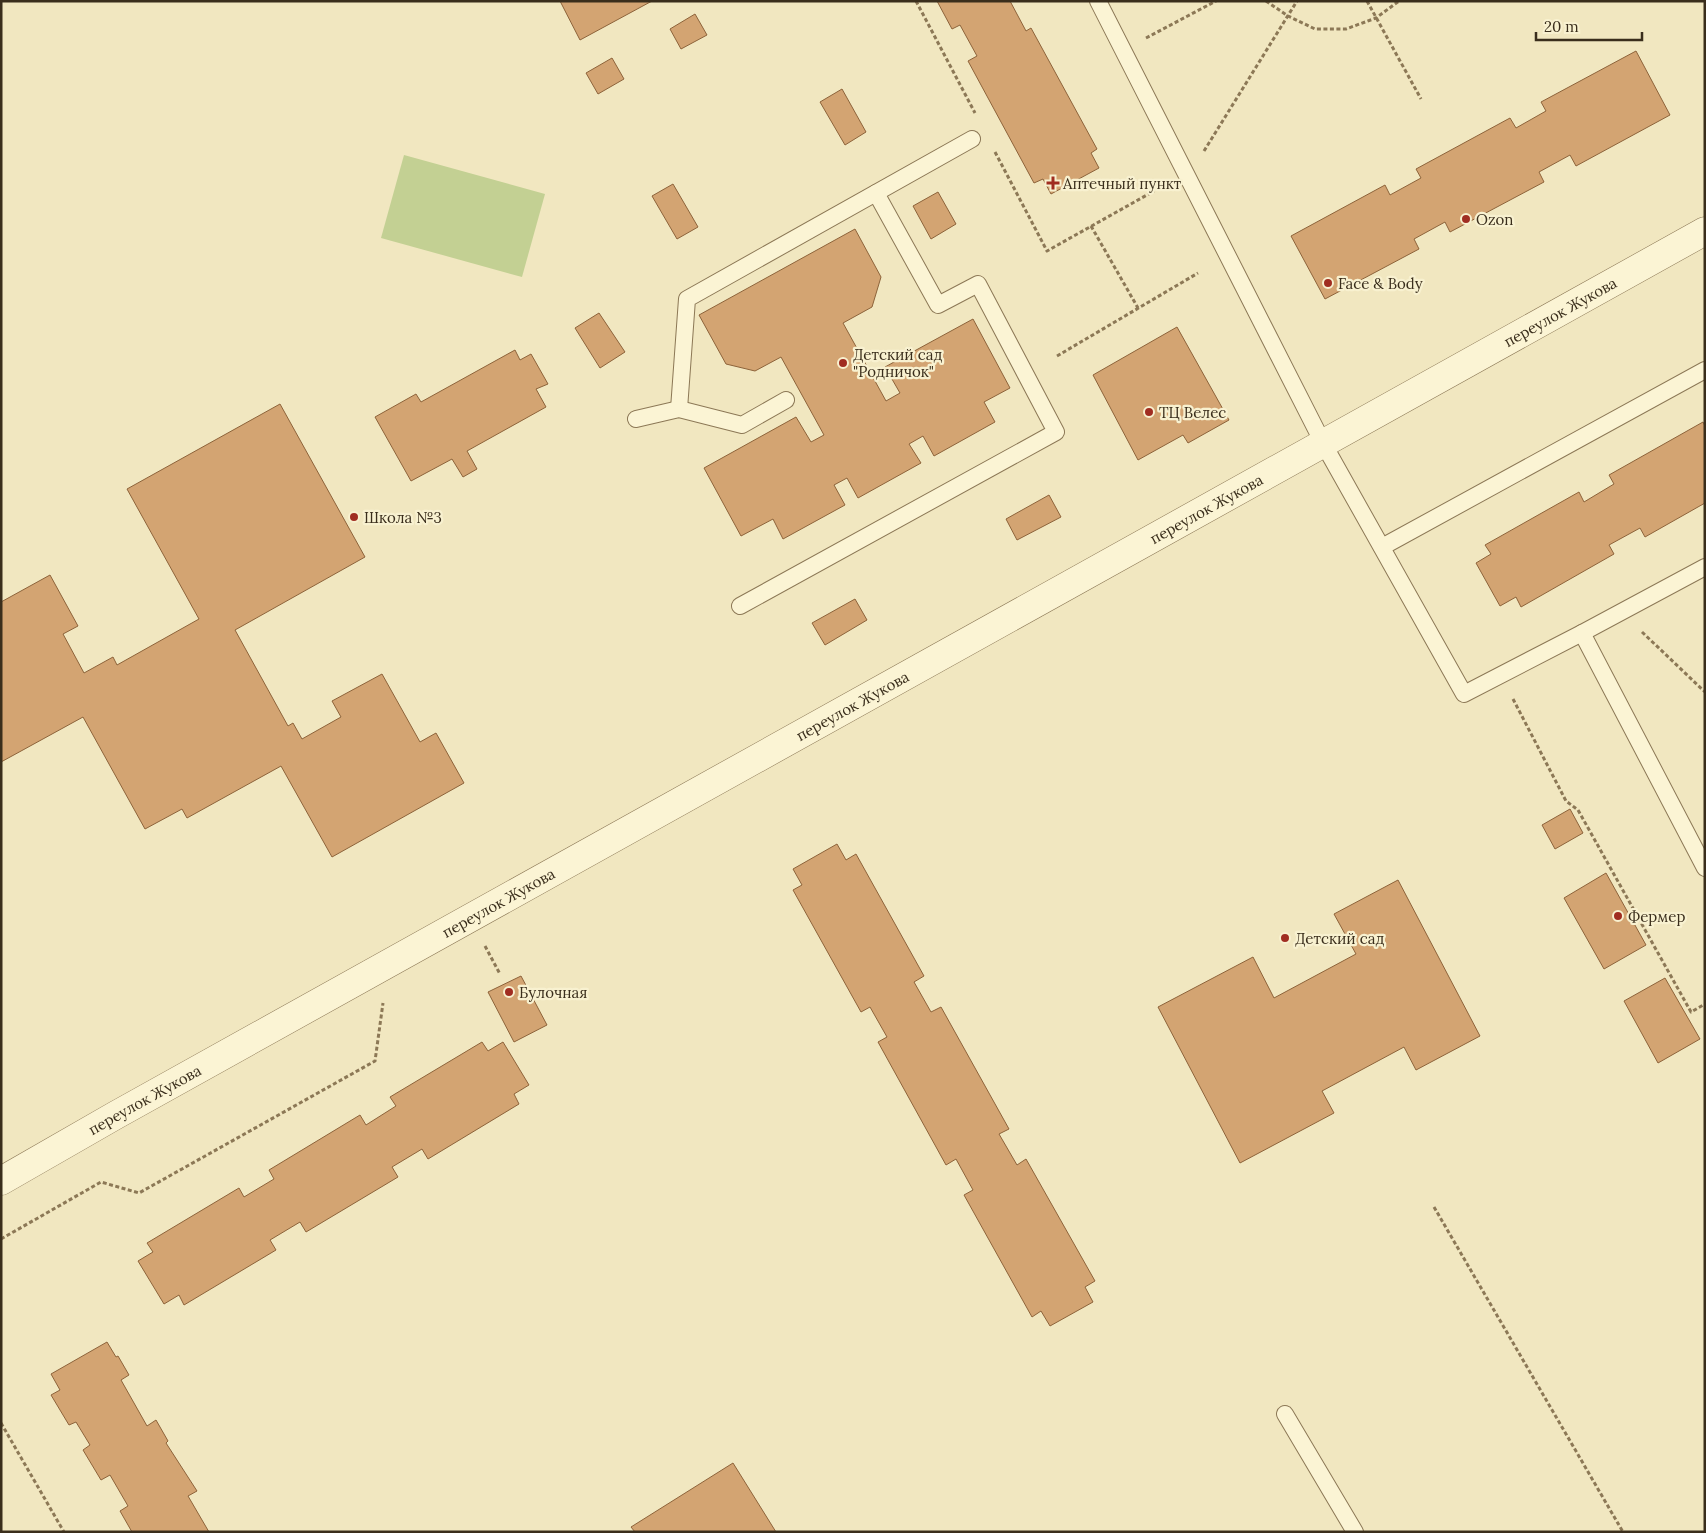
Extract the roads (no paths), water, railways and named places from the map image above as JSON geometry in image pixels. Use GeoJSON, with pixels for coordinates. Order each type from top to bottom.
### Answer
{"type":"FeatureCollection","features":[{"type":"Feature","properties":{"kind":"street","name":"переулок Жукова"},"geometry":{"type":"LineString","coordinates":[[1,1181],[1705,231]]}},
{"type":"Feature","properties":{"kind":"lane"},"geometry":{"type":"LineString","coordinates":[[1098,1],[1323,443],[1464,694],[1582,634],[1705,567]]}},
{"type":"Feature","properties":{"kind":"lane"},"geometry":{"type":"LineString","coordinates":[[678,409],[687,299],[972,139]]}},
{"type":"Feature","properties":{"kind":"lane"},"geometry":{"type":"LineString","coordinates":[[740,606],[1056,432],[978,284],[938,305],[876,193]]}},
{"type":"Feature","properties":{"kind":"lane"},"geometry":{"type":"LineString","coordinates":[[1382,547],[1705,370]]}},
{"type":"Feature","properties":{"kind":"lane"},"geometry":{"type":"LineString","coordinates":[[636,419],[678,409],[742,425],[786,400]]}},
{"type":"Feature","properties":{"kind":"lane"},"geometry":{"type":"LineString","coordinates":[[1582,634],[1705,868]]}},
{"type":"Feature","properties":{"kind":"lane"},"geometry":{"type":"LineString","coordinates":[[1285,1414],[1355,1532]]}},
{"type":"Feature","properties":{"kind":"place","name":"Аптечный пункт"},"geometry":{"type":"Point","coordinates":[1053,183]}},
{"type":"Feature","properties":{"kind":"place","name":"Ozon"},"geometry":{"type":"Point","coordinates":[1466,219]}},
{"type":"Feature","properties":{"kind":"place","name":"Face & Body"},"geometry":{"type":"Point","coordinates":[1328,283]}},
{"type":"Feature","properties":{"kind":"place","name":"Детский сад \"Родничок\""},"geometry":{"type":"Point","coordinates":[843,363]}},
{"type":"Feature","properties":{"kind":"place","name":"ТЦ Велес"},"geometry":{"type":"Point","coordinates":[1149,412]}},
{"type":"Feature","properties":{"kind":"place","name":"Школа №3"},"geometry":{"type":"Point","coordinates":[354,517]}},
{"type":"Feature","properties":{"kind":"place","name":"Фермер"},"geometry":{"type":"Point","coordinates":[1618,916]}},
{"type":"Feature","properties":{"kind":"place","name":"Детский сад"},"geometry":{"type":"Point","coordinates":[1285,938]}},
{"type":"Feature","properties":{"kind":"place","name":"Булочная"},"geometry":{"type":"Point","coordinates":[509,992]}}]}
